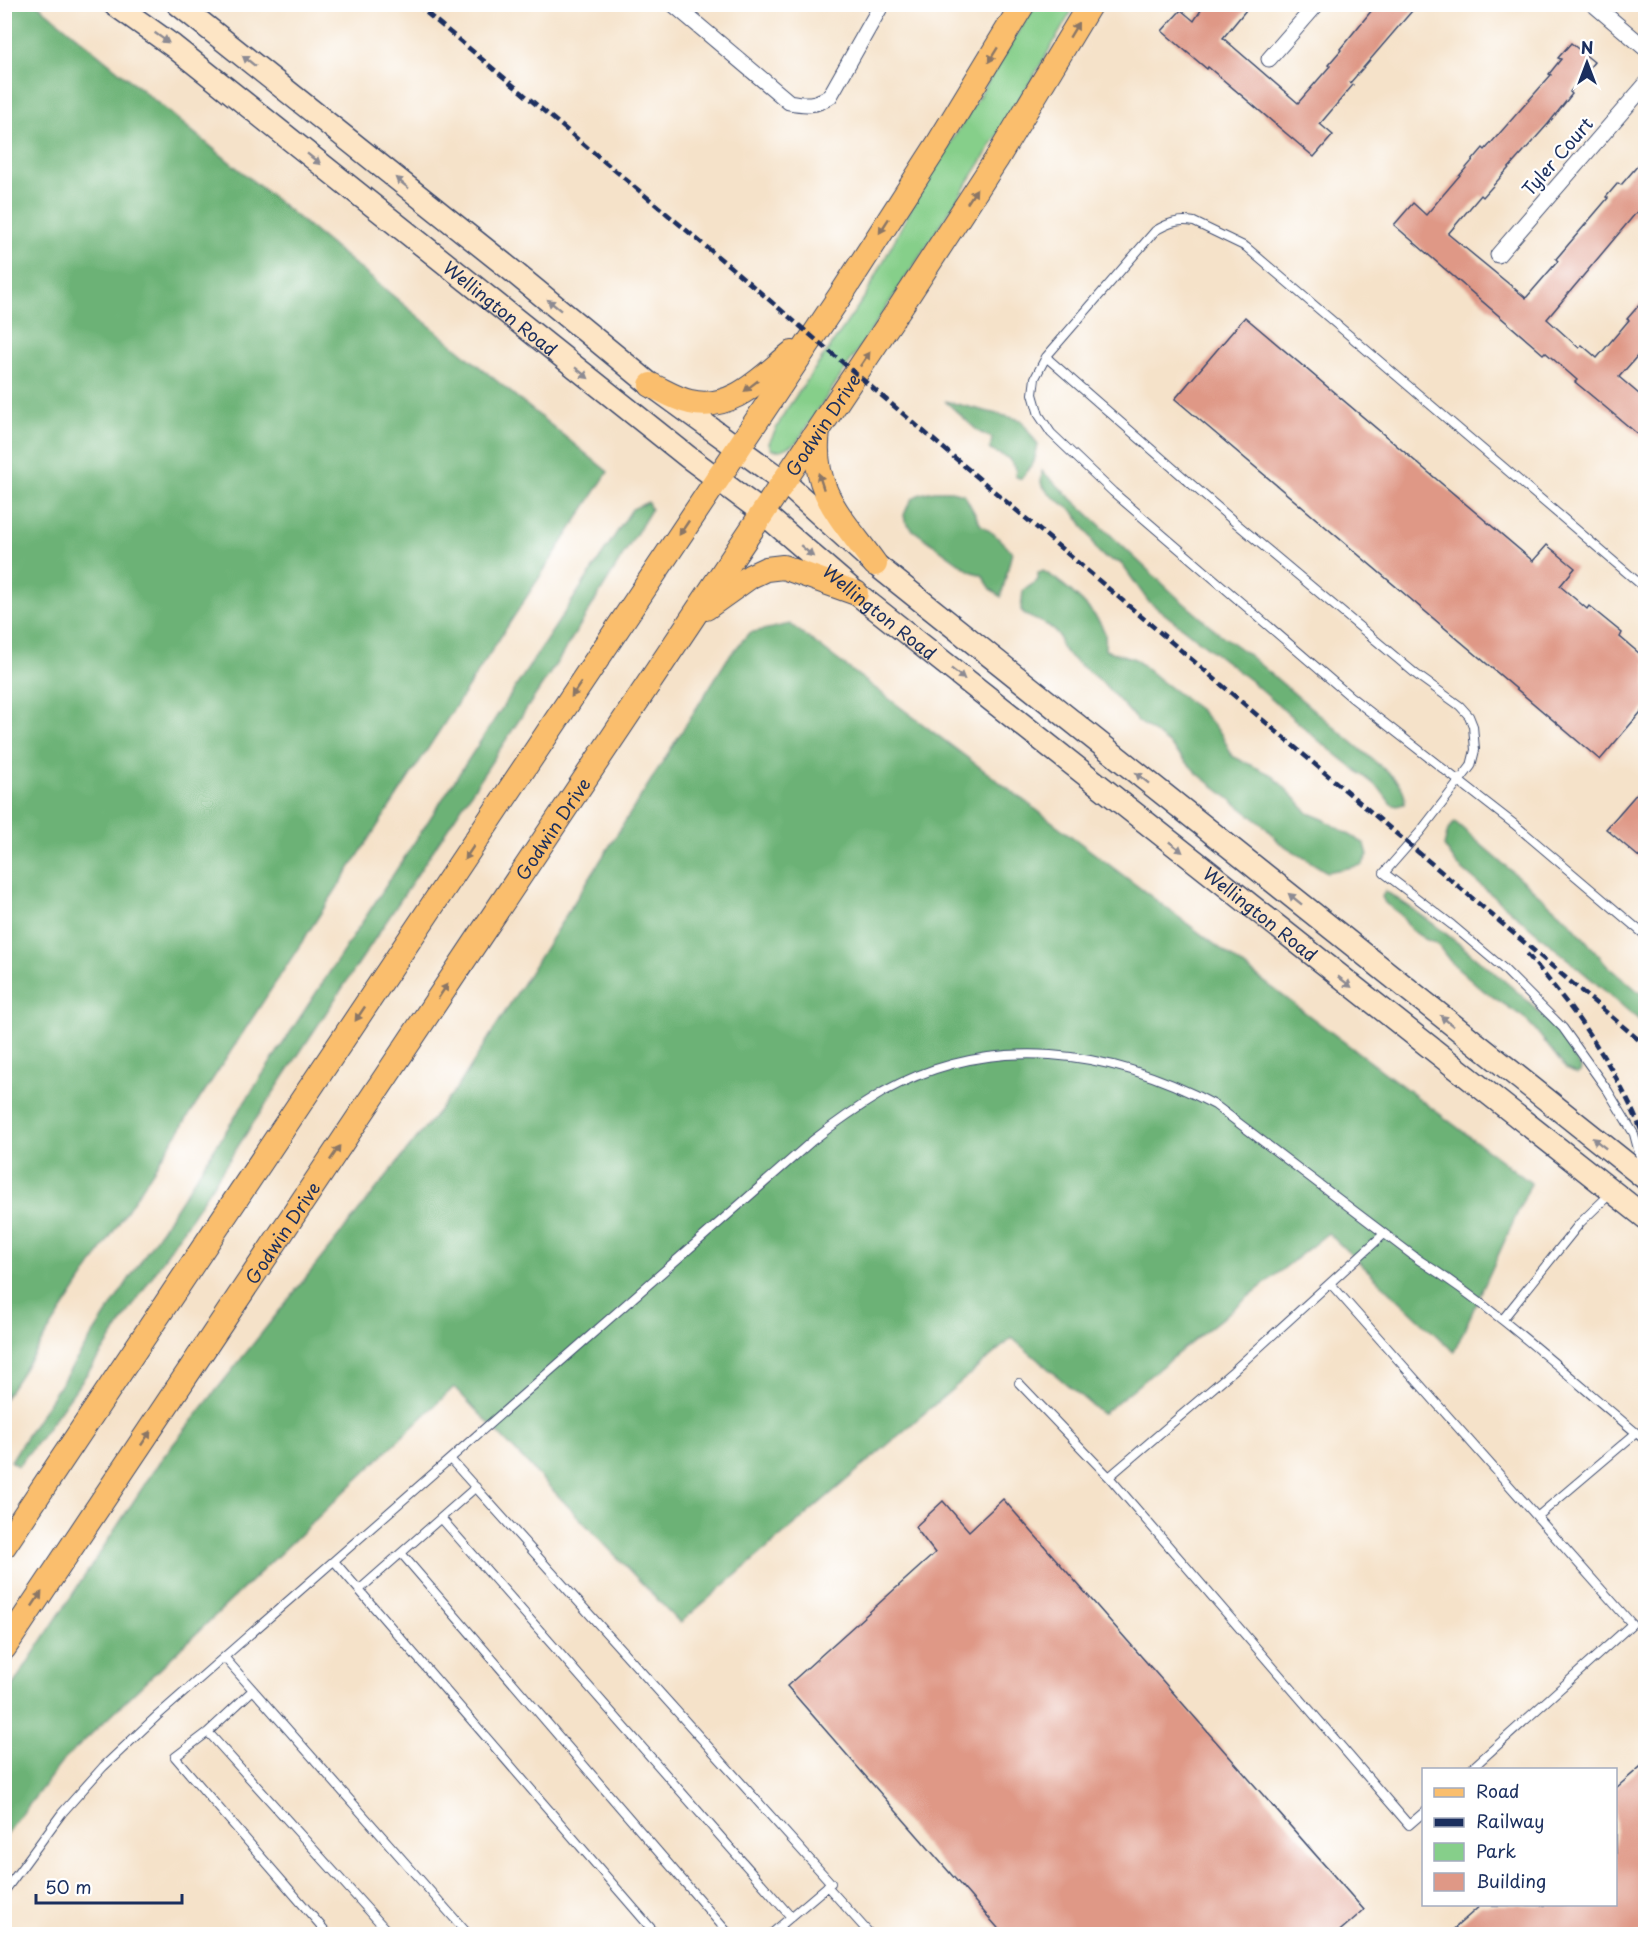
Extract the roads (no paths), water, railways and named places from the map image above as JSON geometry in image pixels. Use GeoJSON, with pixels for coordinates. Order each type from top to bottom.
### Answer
{"type":"FeatureCollection","features":[{"type":"Feature","properties":{"kind":"main road","name":"Wellington Road"},"geometry":{"type":"LineString","coordinates":[[114,4],[173,46],[717,479],[762,512],[856,593],[1611,1193],[1646,1218]]}},
{"type":"Feature","properties":{"kind":"main road","name":"Wellington Road"},"geometry":{"type":"LineString","coordinates":[[177,4],[510,269],[651,385],[783,481],[875,564],[1646,1178]]}},
{"type":"Feature","properties":{"kind":"main road"},"geometry":{"type":"LineString","coordinates":[[4,1546],[844,290],[938,144],[1023,4]]}},
{"type":"Feature","properties":{"kind":"main road","name":"Godwin Drive"},"geometry":{"type":"LineString","coordinates":[[4,1648],[996,160],[1090,4]]}},
{"type":"Feature","properties":{"kind":"main road"},"geometry":{"type":"LineString","coordinates":[[651,385],[691,403],[714,404],[725,401],[745,391],[812,336]]}},
{"type":"Feature","properties":{"kind":"main road"},"geometry":{"type":"LineString","coordinates":[[818,429],[815,449],[817,470],[825,495],[875,564]]}},
{"type":"Feature","properties":{"kind":"main road"},"geometry":{"type":"LineString","coordinates":[[690,621],[720,597],[751,576],[766,569],[783,567],[856,593]]}},
{"type":"Feature","properties":{"kind":"street"},"geometry":{"type":"LineString","coordinates":[[673,4],[789,102],[806,106],[821,102],[830,96],[882,4]]}},
{"type":"Feature","properties":{"kind":"street"},"geometry":{"type":"LineString","coordinates":[[1269,59],[1317,4]]}},
{"type":"Feature","properties":{"kind":"street"},"geometry":{"type":"LineString","coordinates":[[1593,4],[1646,49]]}},
{"type":"Feature","properties":{"kind":"street","name":"Tyler Court"},"geometry":{"type":"LineString","coordinates":[[1498,255],[1646,84]]}},
{"type":"Feature","properties":{"kind":"lane"},"geometry":{"type":"LineString","coordinates":[[1646,589],[1246,247],[1194,222],[1169,222],[1155,231],[1046,357],[1035,378],[1033,394],[1039,415],[1051,433],[1122,500],[1351,697],[1514,824],[1646,936]]}},
{"type":"Feature","properties":{"kind":"lane"},"geometry":{"type":"LineString","coordinates":[[1046,357],[1246,532],[1417,675],[1460,706],[1469,716],[1473,726],[1475,750],[1471,766],[1420,832],[1384,873],[1503,968],[1563,1028],[1608,1090],[1634,1134],[1646,1178]]}},
{"type":"Feature","properties":{"kind":"lane"},"geometry":{"type":"LineString","coordinates":[[4,1892],[63,1813],[103,1767],[224,1657],[812,1141],[847,1114],[885,1092],[924,1074],[959,1062],[996,1056],[1064,1055],[1108,1063],[1152,1075],[1181,1087],[1234,1118],[1384,1234],[1503,1319],[1646,1441]]}},
{"type":"Feature","properties":{"kind":"lane"},"geometry":{"type":"LineString","coordinates":[[1503,1319],[1580,1223],[1611,1193]]}},
{"type":"Feature","properties":{"kind":"lane"},"geometry":{"type":"LineString","coordinates":[[1109,1477],[1233,1371],[1384,1234]]}},
{"type":"Feature","properties":{"kind":"lane"},"geometry":{"type":"LineString","coordinates":[[1330,1283],[1632,1624],[1472,1768]]}},
{"type":"Feature","properties":{"kind":"lane"},"geometry":{"type":"LineString","coordinates":[[1019,1383],[1109,1477],[1408,1825],[1422,1814]]}},
{"type":"Feature","properties":{"kind":"lane"},"geometry":{"type":"LineString","coordinates":[[1537,1517],[1636,1433]]}},
{"type":"Feature","properties":{"kind":"lane"},"geometry":{"type":"LineString","coordinates":[[451,1460],[831,1883],[771,1935]]}},
{"type":"Feature","properties":{"kind":"lane"},"geometry":{"type":"LineString","coordinates":[[359,1590],[476,1487]]}},
{"type":"Feature","properties":{"kind":"lane"},"geometry":{"type":"LineString","coordinates":[[441,1518],[791,1917]]}},
{"type":"Feature","properties":{"kind":"lane"},"geometry":{"type":"LineString","coordinates":[[401,1553],[729,1935]]}},
{"type":"Feature","properties":{"kind":"lane"},"geometry":{"type":"LineString","coordinates":[[334,1561],[656,1935]]}},
{"type":"Feature","properties":{"kind":"lane"},"geometry":{"type":"LineString","coordinates":[[224,1657],[468,1935]]}},
{"type":"Feature","properties":{"kind":"lane"},"geometry":{"type":"LineString","coordinates":[[253,1690],[208,1732],[175,1757],[328,1935]]}},
{"type":"Feature","properties":{"kind":"lane"},"geometry":{"type":"LineString","coordinates":[[208,1732],[390,1935]]}},
{"type":"Feature","properties":{"kind":"lane"},"geometry":{"type":"LineString","coordinates":[[827,1886],[867,1931],[857,1935]]}},
{"type":"Feature","properties":{"kind":"railway"},"geometry":{"type":"LineString","coordinates":[[416,4],[734,270],[1646,1046]]}},
{"type":"Feature","properties":{"kind":"railway"},"geometry":{"type":"LineString","coordinates":[[1527,954],[1563,998],[1595,1043],[1623,1092],[1646,1143]]}}]}
